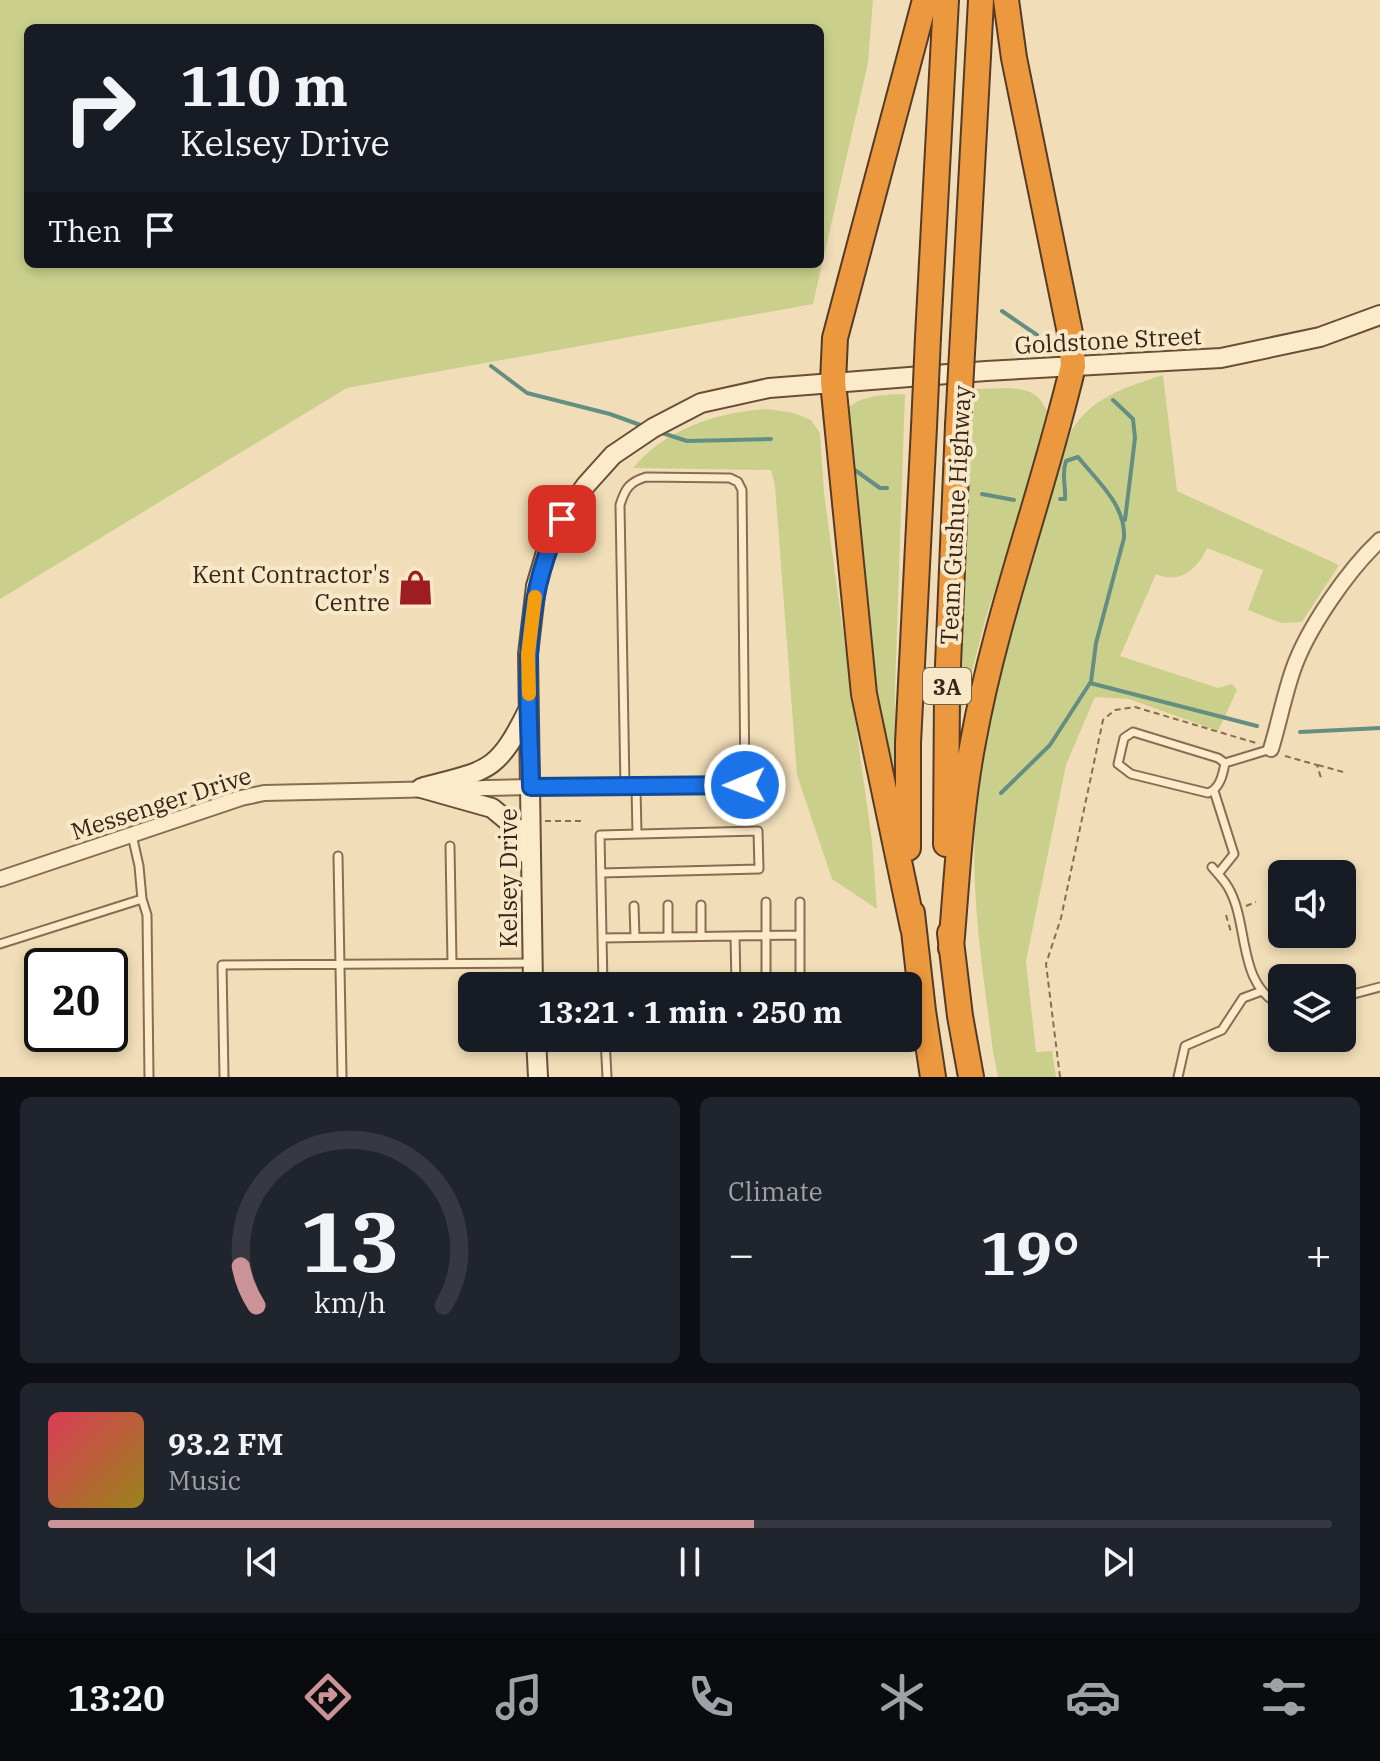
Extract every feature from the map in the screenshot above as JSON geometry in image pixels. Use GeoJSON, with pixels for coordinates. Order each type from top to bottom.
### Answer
{"type":"FeatureCollection","features":[{"type":"Feature","properties":{"kind":"highway"},"geometry":{"type":"LineString","coordinates":[[913,928],[864,694],[833,382],[835,338],[925,0]]}},
{"type":"Feature","properties":{"kind":"highway","name":"Team Gushue Highway"},"geometry":{"type":"LineString","coordinates":[[933,1077],[913,928],[908,759],[946,0]]}},
{"type":"Feature","properties":{"kind":"highway","name":"Team Gushue Highway"},"geometry":{"type":"LineString","coordinates":[[971,1077],[951,948],[945,786],[958,425],[981,0]]}},
{"type":"Feature","properties":{"kind":"highway"},"geometry":{"type":"LineString","coordinates":[[951,948],[963,800],[973,741],[994,648],[1063,412],[1073,366],[1071,338],[1014,58],[1006,0]]}},
{"type":"Feature","properties":{"kind":"main road","name":"Goldstone Street"},"geometry":{"type":"LineString","coordinates":[[833,382],[1180,361],[1254,352],[1320,337],[1380,315]]}},
{"type":"Feature","properties":{"kind":"main road","name":"Kelsey Drive"},"geometry":{"type":"LineString","coordinates":[[532,972],[528,654],[536,586],[547,549],[562,519],[586,485],[613,455],[653,428],[701,403],[769,388],[833,382]]}},
{"type":"Feature","properties":{"kind":"main road"},"geometry":{"type":"LineString","coordinates":[[421,788],[479,773],[489,766],[513,740],[529,708]]}},
{"type":"Feature","properties":{"kind":"main road"},"geometry":{"type":"LineString","coordinates":[[421,788],[476,802],[504,816],[515,827],[533,864]]}},
{"type":"Feature","properties":{"kind":"main road"},"geometry":{"type":"LineString","coordinates":[[537,1052],[538,1077]]}},
{"type":"Feature","properties":{"kind":"street"},"geometry":{"type":"LineString","coordinates":[[1270,749],[1293,669],[1332,599],[1380,540]]}},
{"type":"Feature","properties":{"kind":"street","name":"Messenger Drive"},"geometry":{"type":"LineString","coordinates":[[0,879],[264,793],[531,787]]}},
{"type":"Feature","properties":{"kind":"lane"},"geometry":{"type":"LineString","coordinates":[[531,787],[625,787],[636,787],[745,785],[742,490],[738,482],[730,478],[646,477],[635,480],[625,489],[620,505],[625,787]]}},
{"type":"Feature","properties":{"kind":"lane"},"geometry":{"type":"LineString","coordinates":[[1140,733],[1225,763],[1214,791],[1208,793],[1131,774],[1118,764],[1124,738],[1128,734],[1140,733]]}},
{"type":"Feature","properties":{"kind":"lane"},"geometry":{"type":"LineString","coordinates":[[1225,763],[1270,749]]}},
{"type":"Feature","properties":{"kind":"lane"},"geometry":{"type":"LineString","coordinates":[[636,787],[637,834]]}},
{"type":"Feature","properties":{"kind":"lane"},"geometry":{"type":"LineString","coordinates":[[1214,791],[1234,854],[1218,874]]}},
{"type":"Feature","properties":{"kind":"lane"},"geometry":{"type":"LineString","coordinates":[[601,873],[759,869],[758,831],[600,835],[603,972]]}},
{"type":"Feature","properties":{"kind":"lane"},"geometry":{"type":"LineString","coordinates":[[132,835],[147,915],[149,1077]]}},
{"type":"Feature","properties":{"kind":"lane"},"geometry":{"type":"LineString","coordinates":[[450,846],[452,963]]}},
{"type":"Feature","properties":{"kind":"lane"},"geometry":{"type":"LineString","coordinates":[[338,856],[342,1077]]}},
{"type":"Feature","properties":{"kind":"lane"},"geometry":{"type":"LineString","coordinates":[[1212,867],[1229,887],[1251,971],[1268,996]]}},
{"type":"Feature","properties":{"kind":"lane"},"geometry":{"type":"LineString","coordinates":[[0,944],[142,899]]}},
{"type":"Feature","properties":{"kind":"lane"},"geometry":{"type":"LineString","coordinates":[[766,902],[766,972]]}},
{"type":"Feature","properties":{"kind":"lane"},"geometry":{"type":"LineString","coordinates":[[800,902],[800,972]]}},
{"type":"Feature","properties":{"kind":"lane"},"geometry":{"type":"LineString","coordinates":[[668,905],[668,936]]}},
{"type":"Feature","properties":{"kind":"lane"},"geometry":{"type":"LineString","coordinates":[[701,905],[701,936]]}},
{"type":"Feature","properties":{"kind":"lane"},"geometry":{"type":"LineString","coordinates":[[634,906],[635,937]]}},
{"type":"Feature","properties":{"kind":"lane"},"geometry":{"type":"LineString","coordinates":[[602,938],[800,935]]}},
{"type":"Feature","properties":{"kind":"lane"},"geometry":{"type":"LineString","coordinates":[[735,936],[736,972]]}},
{"type":"Feature","properties":{"kind":"lane"},"geometry":{"type":"LineString","coordinates":[[224,1077],[222,965],[532,963]]}},
{"type":"Feature","properties":{"kind":"lane"},"geometry":{"type":"LineString","coordinates":[[1356,993],[1380,987]]}},
{"type":"Feature","properties":{"kind":"lane"},"geometry":{"type":"LineString","coordinates":[[1178,1077],[1185,1046],[1222,1030],[1243,998],[1262,991]]}},
{"type":"Feature","properties":{"kind":"lane"},"geometry":{"type":"LineString","coordinates":[[606,1052],[607,1077]]}},
{"type":"Feature","properties":{"kind":"path"},"geometry":{"type":"LineString","coordinates":[[1060,1077],[1046,964],[1061,918],[1103,720],[1115,710],[1135,707],[1343,772]]}},
{"type":"Feature","properties":{"kind":"path"},"geometry":{"type":"LineString","coordinates":[[1317,765],[1321,778]]}},
{"type":"Feature","properties":{"kind":"path"},"geometry":{"type":"LineString","coordinates":[[531,822],[584,821]]}},
{"type":"Feature","properties":{"kind":"green space"},"geometry":{"type":"Polygon","coordinates":[[[0,0],[873,0],[868,63],[824,256],[824,24],[24,24],[24,268],[821,268],[813,304],[347,388],[0,599],[0,0]]]}},
{"type":"Feature","properties":{"kind":"green space"},"geometry":{"type":"Polygon","coordinates":[[[1163,375],[1177,491],[1339,565],[1302,622],[1281,623],[1248,610],[1263,570],[1207,548],[1187,573],[1172,578],[1156,574],[1120,656],[1218,688],[1232,684],[1237,690],[1218,731],[1129,699],[1095,697],[1066,765],[1026,961],[1036,1052],[1052,1051],[1056,1077],[998,1077],[979,940],[974,855],[980,776],[998,676],[1071,431],[1089,410],[1111,395],[1163,375]]]}},
{"type":"Feature","properties":{"kind":"green space"},"geometry":{"type":"Polygon","coordinates":[[[1010,388],[1033,393],[1047,411],[986,617],[958,725],[975,389],[1010,388]]]}},
{"type":"Feature","properties":{"kind":"green space"},"geometry":{"type":"Polygon","coordinates":[[[905,394],[895,689],[896,830],[840,415],[862,400],[905,394]]]}},
{"type":"Feature","properties":{"kind":"green space"},"geometry":{"type":"Polygon","coordinates":[[[767,409],[794,413],[811,420],[820,433],[824,493],[872,841],[877,909],[832,879],[797,775],[775,486],[771,470],[633,468],[660,443],[693,425],[729,414],[767,409]]]}},
{"type":"Feature","properties":{"kind":"waterway"},"geometry":{"type":"LineString","coordinates":[[1002,311],[1037,335]]}},
{"type":"Feature","properties":{"kind":"waterway"},"geometry":{"type":"LineString","coordinates":[[491,366],[527,393],[610,414],[643,426]]}},
{"type":"Feature","properties":{"kind":"waterway"},"geometry":{"type":"LineString","coordinates":[[1113,400],[1133,419],[1135,438],[1125,520]]}},
{"type":"Feature","properties":{"kind":"waterway"},"geometry":{"type":"LineString","coordinates":[[659,432],[687,441],[771,439]]}},
{"type":"Feature","properties":{"kind":"waterway"},"geometry":{"type":"LineString","coordinates":[[1060,499],[1065,499],[1066,461],[1078,457],[1109,494],[1123,526],[1124,538],[1096,643],[1091,682]]}},
{"type":"Feature","properties":{"kind":"waterway"},"geometry":{"type":"LineString","coordinates":[[852,468],[880,488],[887,488]]}},
{"type":"Feature","properties":{"kind":"waterway"},"geometry":{"type":"LineString","coordinates":[[982,494],[1014,500]]}},
{"type":"Feature","properties":{"kind":"waterway"},"geometry":{"type":"LineString","coordinates":[[1001,793],[1050,745],[1090,683],[1257,726]]}},
{"type":"Feature","properties":{"kind":"waterway"},"geometry":{"type":"LineString","coordinates":[[1300,732],[1380,728]]}},
{"type":"Feature","properties":{"kind":"slow traffic"},"geometry":{"type":"LineString","coordinates":[[529,694],[528,654],[535,597]]}},
{"type":"Feature","properties":{"kind":"place","name":"Kent Contractor's Centre"},"geometry":{"type":"Point","coordinates":[416,588]}},
{"type":"Feature","properties":{"kind":"route"},"geometry":{"type":"LineString","coordinates":[[562,519],[547,549],[536,586],[532,618],[528,654],[531,787],[745,785]]}}]}
